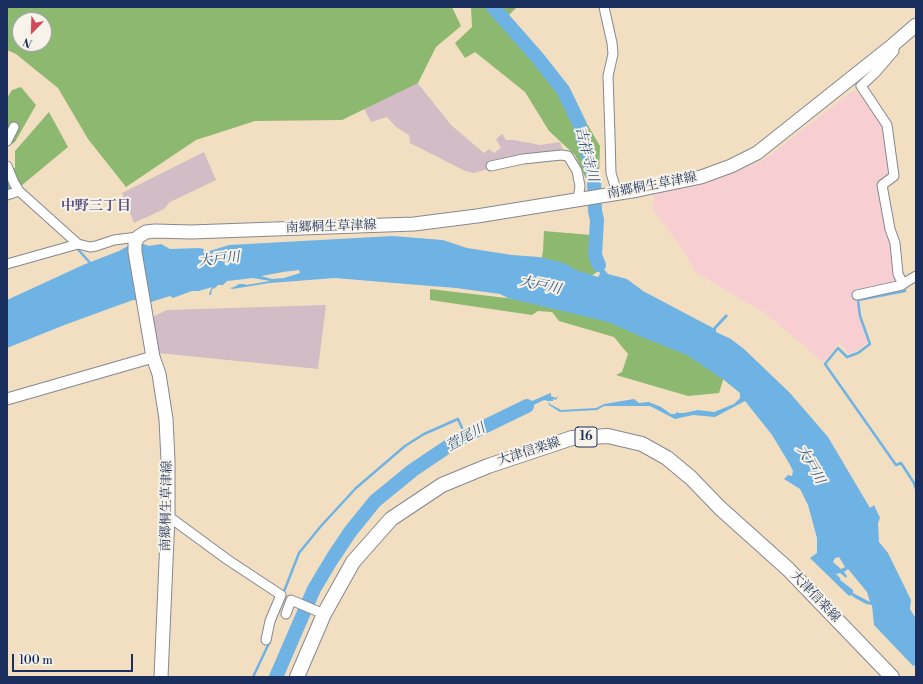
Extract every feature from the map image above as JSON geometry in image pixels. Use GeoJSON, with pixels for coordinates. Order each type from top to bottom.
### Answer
{"type":"FeatureCollection","features":[{"type":"Feature","properties":{"kind":"main road","name":"南郷桐生草津線"},"geometry":{"type":"LineString","coordinates":[[162,677],[168,516],[168,461],[166,419],[159,374],[153,357],[135,252],[137,240],[146,232],[191,232],[414,224],[477,216],[617,193],[701,177],[731,166],[757,153],[916,25]]}},
{"type":"Feature","properties":{"kind":"main road","name":"大津信楽線"},"geometry":{"type":"LineString","coordinates":[[297,677],[321,613],[354,562],[391,519],[442,485],[509,458],[572,438],[608,436],[642,444],[667,458],[679,468],[788,569],[892,677]]}},
{"type":"Feature","properties":{"kind":"street"},"geometry":{"type":"LineString","coordinates":[[604,7],[613,54],[608,76],[612,173],[617,193]]}},
{"type":"Feature","properties":{"kind":"street"},"geometry":{"type":"LineString","coordinates":[[894,44],[894,51],[875,73],[861,86],[886,125],[894,176],[882,185],[890,230],[895,243],[898,274],[903,284]]}},
{"type":"Feature","properties":{"kind":"street"},"geometry":{"type":"LineString","coordinates":[[7,141],[14,127]]}},
{"type":"Feature","properties":{"kind":"street"},"geometry":{"type":"LineString","coordinates":[[490,166],[523,159],[561,155],[568,156],[577,170],[580,186],[580,199]]}},
{"type":"Feature","properties":{"kind":"street"},"geometry":{"type":"LineString","coordinates":[[7,166],[19,191],[75,244]]}},
{"type":"Feature","properties":{"kind":"street"},"geometry":{"type":"LineString","coordinates":[[7,195],[19,191]]}},
{"type":"Feature","properties":{"kind":"street"},"geometry":{"type":"LineString","coordinates":[[7,264],[75,244],[90,247],[114,240],[137,240]]}},
{"type":"Feature","properties":{"kind":"street"},"geometry":{"type":"LineString","coordinates":[[857,295],[902,286],[916,276]]}},
{"type":"Feature","properties":{"kind":"street"},"geometry":{"type":"LineString","coordinates":[[7,399],[153,357]]}},
{"type":"Feature","properties":{"kind":"street"},"geometry":{"type":"LineString","coordinates":[[168,516],[228,560],[281,595],[270,621],[266,640]]}},
{"type":"Feature","properties":{"kind":"street"},"geometry":{"type":"LineString","coordinates":[[286,614],[291,600],[321,613]]}},
{"type":"Feature","properties":{"kind":"shaded area"},"geometry":{"type":"Polygon","coordinates":[[[416,81],[451,125],[484,153],[489,149],[494,153],[501,148],[496,139],[502,134],[506,140],[540,145],[560,142],[565,156],[495,167],[474,173],[465,171],[410,143],[409,135],[396,127],[387,117],[371,122],[362,105],[416,81]]]}},
{"type":"Feature","properties":{"kind":"shaded area"},"geometry":{"type":"Polygon","coordinates":[[[853,91],[864,97],[882,126],[891,175],[878,184],[899,282],[855,291],[860,316],[869,342],[850,354],[839,343],[823,362],[765,313],[695,272],[686,254],[653,209],[654,191],[708,182],[761,162],[853,91]]]}},
{"type":"Feature","properties":{"kind":"shaded area"},"geometry":{"type":"Polygon","coordinates":[[[204,152],[216,180],[170,202],[164,209],[134,223],[122,193],[204,152]]]}},
{"type":"Feature","properties":{"kind":"shaded area"},"geometry":{"type":"Polygon","coordinates":[[[326,305],[318,369],[157,353],[152,317],[167,310],[326,305]]]}},
{"type":"Feature","properties":{"kind":"green space"},"geometry":{"type":"Polygon","coordinates":[[[7,7],[452,7],[461,26],[436,47],[418,83],[342,120],[255,121],[196,140],[126,187],[88,139],[58,88],[16,54],[7,50],[7,7]]]}},
{"type":"Feature","properties":{"kind":"green space"},"geometry":{"type":"Polygon","coordinates":[[[471,7],[517,7],[501,23],[566,88],[600,146],[599,176],[587,181],[575,155],[549,131],[525,92],[475,52],[465,58],[455,43],[472,27],[471,7]]]}},
{"type":"Feature","properties":{"kind":"green space"},"geometry":{"type":"Polygon","coordinates":[[[21,87],[36,105],[15,142],[7,147],[7,98],[12,90],[21,87]]]}},
{"type":"Feature","properties":{"kind":"green space"},"geometry":{"type":"Polygon","coordinates":[[[49,112],[68,147],[21,186],[7,187],[7,169],[15,168],[15,151],[49,112]]]}},
{"type":"Feature","properties":{"kind":"green space"},"geometry":{"type":"Polygon","coordinates":[[[544,231],[591,235],[598,248],[597,272],[588,278],[541,261],[544,231]]]}},
{"type":"Feature","properties":{"kind":"green space"},"geometry":{"type":"Polygon","coordinates":[[[430,289],[532,301],[607,320],[688,353],[724,377],[719,393],[688,396],[616,375],[622,372],[628,354],[614,337],[559,321],[552,312],[538,311],[532,315],[430,300],[430,289]]]}},
{"type":"Feature","properties":{"kind":"water","name":"大戸川"},"geometry":{"type":"Polygon","coordinates":[[[393,236],[443,240],[467,248],[512,255],[539,257],[564,263],[576,270],[598,277],[600,274],[594,255],[595,244],[598,257],[603,268],[608,274],[627,279],[643,291],[713,328],[726,314],[728,316],[716,329],[716,332],[731,339],[744,349],[790,393],[828,437],[870,508],[874,505],[880,518],[878,523],[879,542],[888,553],[911,600],[910,609],[916,619],[916,666],[913,666],[874,625],[872,605],[866,604],[851,595],[849,596],[810,558],[817,553],[817,538],[808,505],[800,489],[784,479],[788,475],[792,476],[793,471],[789,463],[772,435],[745,401],[715,417],[693,415],[675,419],[650,406],[604,406],[597,410],[560,412],[549,405],[548,401],[550,404],[561,410],[596,408],[604,404],[634,399],[639,403],[649,402],[661,407],[671,414],[675,414],[677,412],[684,413],[698,410],[714,412],[734,404],[740,398],[740,393],[724,380],[687,355],[608,322],[508,298],[500,294],[456,288],[335,278],[230,288],[239,284],[246,285],[270,281],[253,278],[227,281],[223,285],[218,285],[212,289],[211,295],[209,295],[212,287],[199,291],[192,291],[173,298],[170,296],[151,302],[133,300],[7,348],[7,300],[83,265],[126,247],[141,243],[149,246],[161,244],[170,249],[199,248],[204,249],[203,253],[229,245],[393,236]],[[299,270],[261,276],[272,279],[284,278],[300,273],[299,270]],[[839,557],[835,558],[833,562],[841,569],[845,567],[839,557]],[[848,569],[844,572],[847,576],[846,578],[840,573],[836,574],[841,579],[839,579],[853,590],[853,593],[870,602],[867,592],[848,569]]]}},
{"type":"Feature","properties":{"kind":"water"},"geometry":{"type":"Polygon","coordinates":[[[551,393],[551,396],[556,398],[559,395],[556,400],[553,399],[553,401],[544,400],[507,418],[514,409],[551,393]]]}},
{"type":"Feature","properties":{"kind":"waterway","name":"吉祥寺川"},"geometry":{"type":"LineString","coordinates":[[493,7],[537,57],[563,90],[579,123],[594,180],[595,211],[597,220],[595,255],[599,265]]}},
{"type":"Feature","properties":{"kind":"waterway"},"geometry":{"type":"LineString","coordinates":[[76,247],[91,264]]}},
{"type":"Feature","properties":{"kind":"waterway"},"geometry":{"type":"LineString","coordinates":[[905,291],[858,300],[860,316],[870,344],[858,353],[847,357],[838,348],[825,364],[896,465],[901,463],[914,483],[916,489]]}},
{"type":"Feature","properties":{"kind":"waterway","name":"萱尾川"},"geometry":{"type":"LineString","coordinates":[[276,677],[314,589],[350,532],[375,501],[413,470],[459,439],[527,406]]}},
{"type":"Feature","properties":{"kind":"waterway"},"geometry":{"type":"LineString","coordinates":[[283,594],[299,553],[321,526],[356,488],[405,446],[424,434],[458,419],[463,430],[468,435]]}},
{"type":"Feature","properties":{"kind":"waterway"},"geometry":{"type":"LineString","coordinates":[[253,677],[270,641]]}},
{"type":"Feature","properties":{"kind":"district","name":"中野三丁目"},"geometry":{"type":"Point","coordinates":[96,207]}}]}
